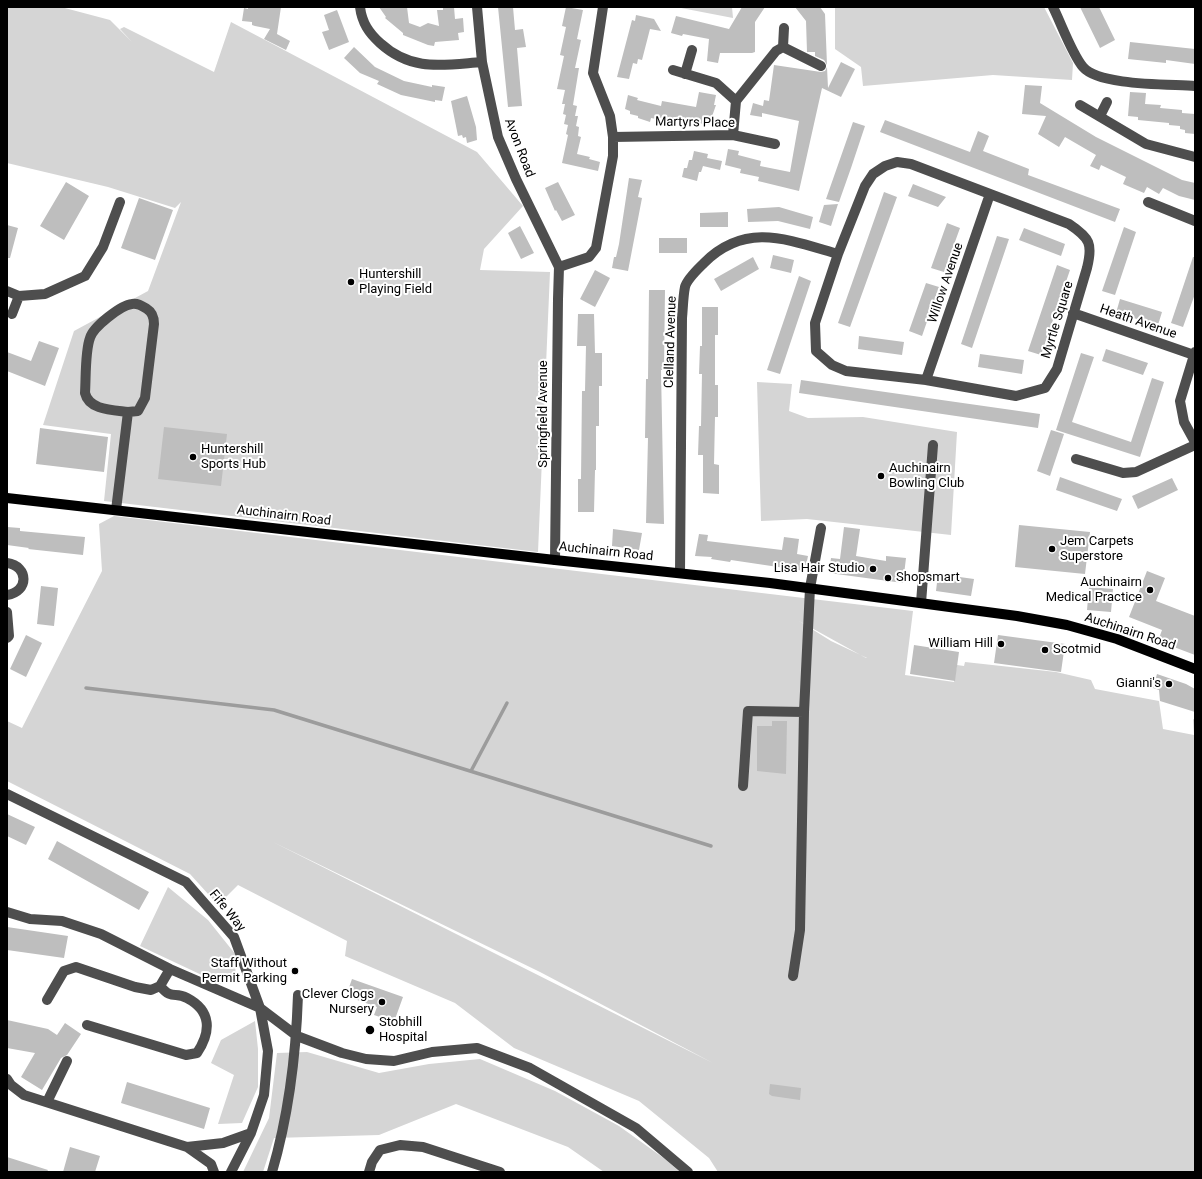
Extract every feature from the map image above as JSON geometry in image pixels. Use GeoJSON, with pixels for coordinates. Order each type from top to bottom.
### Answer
{"type":"FeatureCollection","features":[{"type":"Feature","properties":{"kind":"main road","name":"Auchinairn Road"},"geometry":{"type":"LineString","coordinates":[[7,498],[680,573],[921,603],[1066,625],[1117,639],[1195,669]]}},
{"type":"Feature","properties":{"kind":"street"},"geometry":{"type":"LineString","coordinates":[[360,7],[361,17],[369,34],[391,53],[403,59],[416,64],[446,65],[482,62]]}},
{"type":"Feature","properties":{"kind":"street","name":"Avon Road"},"geometry":{"type":"LineString","coordinates":[[477,7],[482,62],[498,137],[516,179],[559,267]]}},
{"type":"Feature","properties":{"kind":"street"},"geometry":{"type":"LineString","coordinates":[[559,267],[589,257],[596,248],[613,156],[613,136],[610,116],[593,73],[603,7]]}},
{"type":"Feature","properties":{"kind":"street"},"geometry":{"type":"LineString","coordinates":[[1053,7],[1083,67],[1093,75],[1116,81],[1195,86]]}},
{"type":"Feature","properties":{"kind":"street"},"geometry":{"type":"LineString","coordinates":[[783,48],[784,28]]}},
{"type":"Feature","properties":{"kind":"street"},"geometry":{"type":"LineString","coordinates":[[733,135],[736,101],[776,51],[783,48],[821,66]]}},
{"type":"Feature","properties":{"kind":"street"},"geometry":{"type":"LineString","coordinates":[[684,74],[692,50]]}},
{"type":"Feature","properties":{"kind":"street"},"geometry":{"type":"LineString","coordinates":[[672,70],[716,83],[736,101]]}},
{"type":"Feature","properties":{"kind":"street"},"geometry":{"type":"LineString","coordinates":[[1100,116],[1107,102]]}},
{"type":"Feature","properties":{"kind":"street"},"geometry":{"type":"LineString","coordinates":[[1080,105],[1146,144],[1195,157]]}},
{"type":"Feature","properties":{"kind":"street","name":"Martyrs Place"},"geometry":{"type":"LineString","coordinates":[[613,136],[733,135],[775,144]]}},
{"type":"Feature","properties":{"kind":"street","name":"Myrtle Square"},"geometry":{"type":"LineString","coordinates":[[897,162],[911,164],[1069,224],[1082,232],[1090,244],[1091,254],[1058,369],[1045,388],[1016,396],[926,380],[846,371],[832,365],[816,351],[815,323],[838,254],[865,186],[874,174],[885,166],[897,162]]}},
{"type":"Feature","properties":{"kind":"street","name":"Willow Avenue"},"geometry":{"type":"LineString","coordinates":[[926,380],[990,194]]}},
{"type":"Feature","properties":{"kind":"street"},"geometry":{"type":"LineString","coordinates":[[7,291],[18,296],[45,294],[86,276],[103,247],[120,202]]}},
{"type":"Feature","properties":{"kind":"street"},"geometry":{"type":"LineString","coordinates":[[1148,202],[1195,221]]}},
{"type":"Feature","properties":{"kind":"street","name":"Clelland Avenue"},"geometry":{"type":"LineString","coordinates":[[680,573],[682,318],[686,286],[699,268],[713,254],[743,238],[766,237],[788,240],[838,254]]}},
{"type":"Feature","properties":{"kind":"street","name":"Springfield Avenue"},"geometry":{"type":"LineString","coordinates":[[555,560],[559,267]]}},
{"type":"Feature","properties":{"kind":"street"},"geometry":{"type":"LineString","coordinates":[[12,314],[18,296]]}},
{"type":"Feature","properties":{"kind":"street"},"geometry":{"type":"LineString","coordinates":[[132,304],[141,305],[150,311],[154,318],[154,324],[145,398],[138,411],[128,412],[104,408],[92,404],[87,401],[85,393],[90,338],[96,328],[120,310],[132,304]]}},
{"type":"Feature","properties":{"kind":"street","name":"Heath Avenue"},"geometry":{"type":"LineString","coordinates":[[1073,313],[1194,354]]}},
{"type":"Feature","properties":{"kind":"street"},"geometry":{"type":"LineString","coordinates":[[1194,354],[1180,401],[1184,422],[1195,442]]}},
{"type":"Feature","properties":{"kind":"street"},"geometry":{"type":"LineString","coordinates":[[116,510],[128,412]]}},
{"type":"Feature","properties":{"kind":"street"},"geometry":{"type":"LineString","coordinates":[[921,603],[933,445]]}},
{"type":"Feature","properties":{"kind":"street"},"geometry":{"type":"LineString","coordinates":[[1076,459],[1123,472],[1136,472],[1195,445]]}},
{"type":"Feature","properties":{"kind":"street"},"geometry":{"type":"LineString","coordinates":[[793,976],[800,930],[804,712],[810,588],[821,528]]}},
{"type":"Feature","properties":{"kind":"street"},"geometry":{"type":"LineString","coordinates":[[7,563],[18,567],[23,575],[23,584],[19,591],[14,594],[7,595]]}},
{"type":"Feature","properties":{"kind":"street"},"geometry":{"type":"LineString","coordinates":[[7,612],[9,636],[7,638]]}},
{"type":"Feature","properties":{"kind":"street"},"geometry":{"type":"LineString","coordinates":[[742,786],[748,711],[804,712]]}},
{"type":"Feature","properties":{"kind":"street","name":"Fife Way"},"geometry":{"type":"LineString","coordinates":[[7,794],[186,882],[234,937],[260,1008],[268,1051],[264,1095],[251,1133],[231,1172]]}},
{"type":"Feature","properties":{"kind":"street"},"geometry":{"type":"LineString","coordinates":[[7,912],[30,919],[62,921],[101,934],[170,969],[260,1008],[297,1036],[342,1053],[366,1059],[394,1062],[432,1052],[477,1048],[530,1068],[579,1094],[636,1128],[688,1172]]}},
{"type":"Feature","properties":{"kind":"street"},"geometry":{"type":"LineString","coordinates":[[47,1000],[64,971],[76,967],[135,987],[150,990],[160,986],[170,969]]}},
{"type":"Feature","properties":{"kind":"street"},"geometry":{"type":"LineString","coordinates":[[87,1025],[186,1055],[197,1053],[204,1042],[208,1023],[201,1006],[185,997],[168,994],[160,986]]}},
{"type":"Feature","properties":{"kind":"street"},"geometry":{"type":"LineString","coordinates":[[272,1172],[281,1140],[292,1081],[297,1036],[298,995]]}},
{"type":"Feature","properties":{"kind":"street"},"geometry":{"type":"LineString","coordinates":[[47,1102],[67,1061]]}},
{"type":"Feature","properties":{"kind":"street"},"geometry":{"type":"LineString","coordinates":[[7,1080],[24,1095],[187,1146],[210,1164],[214,1172]]}},
{"type":"Feature","properties":{"kind":"street"},"geometry":{"type":"LineString","coordinates":[[187,1146],[223,1143],[251,1133]]}},
{"type":"Feature","properties":{"kind":"street"},"geometry":{"type":"LineString","coordinates":[[369,1172],[372,1162],[380,1150],[400,1145],[422,1147],[500,1172]]}},
{"type":"Feature","properties":{"kind":"shaded area","name":"Huntershill Playing Field"},"geometry":{"type":"Polygon","coordinates":[[[7,7],[61,7],[110,20],[132,42],[120,29],[124,27],[214,72],[231,22],[477,152],[523,206],[484,249],[480,270],[550,272],[538,552],[104,501],[111,434],[43,425],[74,331],[148,291],[181,202],[175,208],[108,187],[7,163],[7,7]]]}},
{"type":"Feature","properties":{"kind":"shaded area"},"geometry":{"type":"Polygon","coordinates":[[[676,7],[732,7],[733,18],[676,7]]]}},
{"type":"Feature","properties":{"kind":"shaded area"},"geometry":{"type":"Polygon","coordinates":[[[835,7],[1044,7],[1073,63],[1072,80],[993,75],[863,86],[861,67],[835,49],[835,7]]]}},
{"type":"Feature","properties":{"kind":"shaded area","name":"Auchinairn Bowling Club"},"geometry":{"type":"Polygon","coordinates":[[[757,382],[792,384],[789,411],[808,418],[863,417],[957,432],[951,535],[807,519],[761,521],[757,382]]]}},
{"type":"Feature","properties":{"kind":"shaded area"},"geometry":{"type":"Polygon","coordinates":[[[114,516],[913,611],[905,675],[954,682],[957,665],[964,666],[965,662],[1056,672],[1091,680],[1095,689],[1159,701],[1163,729],[1194,735],[1193,719],[1195,720],[1195,1172],[718,1172],[709,1158],[639,1101],[514,1048],[455,1003],[345,956],[347,941],[238,885],[218,905],[190,874],[7,781],[7,721],[22,728],[102,571],[99,524],[114,516]],[[799,621],[831,641],[860,655],[799,621]],[[273,842],[713,1063],[540,972],[273,842]]]}},
{"type":"Feature","properties":{"kind":"shaded area"},"geometry":{"type":"Polygon","coordinates":[[[168,887],[208,920],[236,955],[235,980],[221,984],[140,946],[168,887]]]}},
{"type":"Feature","properties":{"kind":"shaded area"},"geometry":{"type":"Polygon","coordinates":[[[255,1021],[258,1049],[258,1087],[242,1123],[218,1124],[234,1075],[211,1063],[221,1040],[255,1021]]]}},
{"type":"Feature","properties":{"kind":"shaded area"},"geometry":{"type":"Polygon","coordinates":[[[307,1052],[379,1073],[429,1064],[480,1059],[555,1091],[619,1126],[665,1159],[680,1172],[604,1172],[568,1147],[456,1104],[379,1135],[274,1138],[263,1172],[243,1172],[269,1118],[277,1053],[307,1052]]]}},
{"type":"Feature","properties":{"kind":"building"},"geometry":{"type":"Polygon","coordinates":[[[248,7],[281,7],[277,34],[290,41],[286,50],[264,39],[270,29],[252,25],[252,22],[242,21],[244,8],[248,9],[248,7]]]}},
{"type":"Feature","properties":{"kind":"building"},"geometry":{"type":"Polygon","coordinates":[[[379,7],[407,7],[409,23],[420,27],[428,23],[439,26],[437,10],[443,10],[443,7],[454,7],[455,19],[463,18],[464,32],[458,33],[459,40],[435,42],[434,46],[428,45],[403,35],[403,33],[385,18],[386,17],[379,7]]]}},
{"type":"Feature","properties":{"kind":"building"},"geometry":{"type":"Polygon","coordinates":[[[498,7],[513,7],[515,30],[523,29],[526,47],[517,48],[522,106],[508,107],[498,7]]]}},
{"type":"Feature","properties":{"kind":"building"},"geometry":{"type":"Polygon","coordinates":[[[566,7],[583,10],[577,39],[581,40],[575,68],[579,68],[573,105],[577,106],[575,116],[578,116],[576,126],[579,127],[578,136],[581,137],[577,154],[590,157],[589,159],[600,162],[598,171],[562,163],[568,135],[566,134],[568,125],[564,124],[566,115],[563,114],[565,104],[562,104],[565,90],[557,89],[564,56],[560,55],[566,27],[562,26],[566,7]]]}},
{"type":"Feature","properties":{"kind":"building"},"geometry":{"type":"Polygon","coordinates":[[[742,7],[765,7],[755,22],[755,52],[720,53],[718,63],[707,61],[709,39],[683,34],[682,36],[671,33],[676,16],[729,29],[742,7]]]}},
{"type":"Feature","properties":{"kind":"building"},"geometry":{"type":"Polygon","coordinates":[[[795,7],[820,7],[825,14],[827,65],[824,60],[815,56],[815,52],[807,52],[806,21],[795,7]]]}},
{"type":"Feature","properties":{"kind":"building"},"geometry":{"type":"Polygon","coordinates":[[[1080,7],[1099,7],[1115,40],[1100,48],[1080,7]]]}},
{"type":"Feature","properties":{"kind":"building"},"geometry":{"type":"Polygon","coordinates":[[[337,10],[349,42],[329,50],[322,32],[329,30],[324,15],[337,10]]]}},
{"type":"Feature","properties":{"kind":"building"},"geometry":{"type":"Polygon","coordinates":[[[636,15],[654,19],[661,31],[650,29],[642,60],[638,59],[637,64],[633,63],[629,79],[617,77],[632,20],[635,21],[636,15]]]}},
{"type":"Feature","properties":{"kind":"building"},"geometry":{"type":"Polygon","coordinates":[[[1130,42],[1195,49],[1195,64],[1166,60],[1166,63],[1128,59],[1130,42]]]}},
{"type":"Feature","properties":{"kind":"building"},"geometry":{"type":"Polygon","coordinates":[[[354,47],[375,67],[404,81],[432,87],[432,85],[445,87],[442,101],[435,100],[435,102],[401,95],[377,84],[379,81],[360,73],[344,58],[354,47]]]}},
{"type":"Feature","properties":{"kind":"building"},"geometry":{"type":"Polygon","coordinates":[[[841,62],[855,69],[841,97],[822,88],[799,191],[758,181],[759,177],[740,173],[741,169],[725,165],[728,149],[739,151],[738,155],[761,161],[760,166],[790,172],[799,121],[762,113],[762,117],[750,115],[753,103],[763,106],[764,100],[769,101],[774,65],[821,72],[825,71],[827,67],[828,88],[841,62]]]}},
{"type":"Feature","properties":{"kind":"building"},"geometry":{"type":"Polygon","coordinates":[[[1025,85],[1042,86],[1040,103],[1096,137],[1182,180],[1195,183],[1195,200],[1179,196],[1163,188],[1159,194],[1147,187],[1144,193],[1123,184],[1126,177],[1101,165],[1099,170],[1090,166],[1096,155],[1065,137],[1059,147],[1038,134],[1046,116],[1022,114],[1025,85]]]}},
{"type":"Feature","properties":{"kind":"building"},"geometry":{"type":"Polygon","coordinates":[[[699,92],[716,95],[714,105],[716,105],[709,125],[678,119],[678,121],[669,119],[668,121],[651,118],[650,122],[630,114],[630,111],[625,109],[628,95],[638,98],[637,100],[661,106],[662,101],[696,107],[699,92]]]}},
{"type":"Feature","properties":{"kind":"building"},"geometry":{"type":"Polygon","coordinates":[[[1130,92],[1146,93],[1145,104],[1161,105],[1160,108],[1182,110],[1182,113],[1195,114],[1195,134],[1185,133],[1185,130],[1180,129],[1180,126],[1169,125],[1169,123],[1138,120],[1138,117],[1128,116],[1130,92]]]}},
{"type":"Feature","properties":{"kind":"building"},"geometry":{"type":"Polygon","coordinates":[[[467,96],[476,127],[477,140],[467,143],[466,137],[463,138],[462,135],[458,136],[451,101],[467,96]]]}},
{"type":"Feature","properties":{"kind":"building"},"geometry":{"type":"Polygon","coordinates":[[[885,120],[970,152],[978,131],[989,136],[983,151],[1029,169],[1028,175],[1120,209],[1115,222],[880,132],[885,120]]]}},
{"type":"Feature","properties":{"kind":"building"},"geometry":{"type":"Polygon","coordinates":[[[853,122],[865,126],[851,168],[839,202],[826,199],[853,122]]]}},
{"type":"Feature","properties":{"kind":"building"},"geometry":{"type":"Polygon","coordinates":[[[694,151],[708,154],[707,158],[722,161],[720,170],[703,166],[701,172],[699,172],[697,181],[682,177],[684,168],[687,168],[689,160],[692,160],[694,151]]]}},
{"type":"Feature","properties":{"kind":"building"},"geometry":{"type":"Polygon","coordinates":[[[629,178],[642,180],[638,197],[642,198],[628,271],[612,268],[619,244],[629,178]]]}},
{"type":"Feature","properties":{"kind":"building"},"geometry":{"type":"Polygon","coordinates":[[[66,182],[89,196],[64,240],[40,226],[66,182]]]}},
{"type":"Feature","properties":{"kind":"building"},"geometry":{"type":"Polygon","coordinates":[[[558,182],[575,215],[562,221],[556,210],[555,211],[545,188],[558,182]]]}},
{"type":"Feature","properties":{"kind":"building"},"geometry":{"type":"Polygon","coordinates":[[[913,184],[946,197],[938,207],[908,196],[913,184]]]}},
{"type":"Feature","properties":{"kind":"building"},"geometry":{"type":"Polygon","coordinates":[[[884,192],[897,197],[850,327],[838,323],[884,192]]]}},
{"type":"Feature","properties":{"kind":"building"},"geometry":{"type":"Polygon","coordinates":[[[139,198],[173,210],[155,260],[121,248],[139,198]]]}},
{"type":"Feature","properties":{"kind":"building"},"geometry":{"type":"Polygon","coordinates":[[[838,204],[831,226],[819,222],[824,205],[838,204]]]}},
{"type":"Feature","properties":{"kind":"building"},"geometry":{"type":"Polygon","coordinates":[[[779,207],[813,217],[810,229],[778,221],[748,222],[747,209],[779,207]]]}},
{"type":"Feature","properties":{"kind":"building"},"geometry":{"type":"Polygon","coordinates":[[[728,212],[728,227],[700,227],[700,213],[728,212]]]}},
{"type":"Feature","properties":{"kind":"building"},"geometry":{"type":"Polygon","coordinates":[[[947,223],[960,228],[944,272],[931,268],[947,223]]]}},
{"type":"Feature","properties":{"kind":"building"},"geometry":{"type":"Polygon","coordinates":[[[7,225],[18,228],[10,258],[7,258],[7,225]]]}},
{"type":"Feature","properties":{"kind":"building"},"geometry":{"type":"Polygon","coordinates":[[[520,226],[534,253],[521,259],[508,233],[520,226]]]}},
{"type":"Feature","properties":{"kind":"building"},"geometry":{"type":"Polygon","coordinates":[[[1124,227],[1136,232],[1115,295],[1102,291],[1124,227]]]}},
{"type":"Feature","properties":{"kind":"building"},"geometry":{"type":"Polygon","coordinates":[[[1024,228],[1065,244],[1061,256],[1019,240],[1024,228]]]}},
{"type":"Feature","properties":{"kind":"building"},"geometry":{"type":"Polygon","coordinates":[[[997,236],[1009,239],[972,348],[961,344],[997,236]]]}},
{"type":"Feature","properties":{"kind":"building"},"geometry":{"type":"Polygon","coordinates":[[[659,238],[687,238],[687,253],[659,253],[659,238]]]}},
{"type":"Feature","properties":{"kind":"building"},"geometry":{"type":"Polygon","coordinates":[[[773,255],[794,260],[791,273],[770,268],[773,255]]]}},
{"type":"Feature","properties":{"kind":"building"},"geometry":{"type":"Polygon","coordinates":[[[753,257],[759,269],[721,291],[714,279],[753,257]]]}},
{"type":"Feature","properties":{"kind":"building"},"geometry":{"type":"Polygon","coordinates":[[[1193,257],[1195,257],[1195,294],[1183,327],[1171,323],[1193,257]]]}},
{"type":"Feature","properties":{"kind":"building"},"geometry":{"type":"Polygon","coordinates":[[[1057,265],[1070,270],[1041,355],[1028,351],[1057,265]]]}},
{"type":"Feature","properties":{"kind":"building"},"geometry":{"type":"Polygon","coordinates":[[[595,270],[610,278],[595,307],[580,299],[595,270]]]}},
{"type":"Feature","properties":{"kind":"building"},"geometry":{"type":"Polygon","coordinates":[[[799,276],[811,281],[780,374],[767,370],[799,276]]]}},
{"type":"Feature","properties":{"kind":"building"},"geometry":{"type":"Polygon","coordinates":[[[926,283],[939,287],[922,336],[909,331],[926,283]]]}},
{"type":"Feature","properties":{"kind":"building"},"geometry":{"type":"Polygon","coordinates":[[[649,290],[665,290],[664,370],[661,370],[664,524],[646,523],[648,438],[645,438],[646,379],[648,379],[649,290]]]}},
{"type":"Feature","properties":{"kind":"building"},"geometry":{"type":"Polygon","coordinates":[[[1120,299],[1162,312],[1158,325],[1116,313],[1120,299]]]}},
{"type":"Feature","properties":{"kind":"building"},"geometry":{"type":"Polygon","coordinates":[[[702,307],[718,307],[718,335],[715,335],[715,385],[718,385],[718,417],[715,417],[714,464],[719,465],[719,494],[703,493],[703,455],[698,455],[699,426],[701,426],[702,374],[699,374],[700,346],[702,346],[702,307]]]}},
{"type":"Feature","properties":{"kind":"building"},"geometry":{"type":"Polygon","coordinates":[[[578,314],[594,314],[595,353],[602,353],[602,386],[599,386],[599,426],[596,426],[594,512],[578,512],[578,479],[581,479],[582,391],[585,391],[586,346],[577,346],[578,314]]]}},
{"type":"Feature","properties":{"kind":"building"},"geometry":{"type":"Polygon","coordinates":[[[859,336],[904,342],[902,355],[858,349],[859,336]]]}},
{"type":"Feature","properties":{"kind":"building"},"geometry":{"type":"Polygon","coordinates":[[[39,341],[59,348],[45,386],[7,371],[7,352],[31,361],[39,341]]]}},
{"type":"Feature","properties":{"kind":"building"},"geometry":{"type":"Polygon","coordinates":[[[1106,349],[1148,363],[1143,375],[1102,361],[1106,349]]]}},
{"type":"Feature","properties":{"kind":"building"},"geometry":{"type":"Polygon","coordinates":[[[1081,353],[1094,357],[1072,422],[1131,442],[1152,378],[1164,382],[1140,457],[1056,430],[1081,353]]]}},
{"type":"Feature","properties":{"kind":"building"},"geometry":{"type":"Polygon","coordinates":[[[980,354],[1024,360],[1022,374],[978,367],[980,354]]]}},
{"type":"Feature","properties":{"kind":"building"},"geometry":{"type":"Polygon","coordinates":[[[801,380],[1040,414],[1038,428],[799,393],[801,380]]]}},
{"type":"Feature","properties":{"kind":"building","name":"Huntershill Sports Hub"},"geometry":{"type":"Polygon","coordinates":[[[164,427],[227,434],[221,486],[158,479],[164,427]]]}},
{"type":"Feature","properties":{"kind":"building"},"geometry":{"type":"Polygon","coordinates":[[[40,428],[108,437],[104,472],[36,464],[40,428]]]}},
{"type":"Feature","properties":{"kind":"building"},"geometry":{"type":"Polygon","coordinates":[[[1051,430],[1064,434],[1050,476],[1037,471],[1051,430]]]}},
{"type":"Feature","properties":{"kind":"building"},"geometry":{"type":"Polygon","coordinates":[[[1060,477],[1122,499],[1117,511],[1056,490],[1060,477]]]}},
{"type":"Feature","properties":{"kind":"building"},"geometry":{"type":"Polygon","coordinates":[[[1172,478],[1178,490],[1138,509],[1132,496],[1172,478]]]}},
{"type":"Feature","properties":{"kind":"building","name":"Jem Carpets Superstore"},"geometry":{"type":"Polygon","coordinates":[[[1019,525],[1090,532],[1085,574],[1015,567],[1019,525]]]}},
{"type":"Feature","properties":{"kind":"building"},"geometry":{"type":"Polygon","coordinates":[[[7,527],[20,528],[20,531],[85,537],[83,555],[28,549],[29,548],[7,545],[7,527]]]}},
{"type":"Feature","properties":{"kind":"building"},"geometry":{"type":"Polygon","coordinates":[[[844,527],[860,529],[856,556],[886,561],[886,556],[906,558],[903,583],[829,573],[831,558],[840,559],[844,527]]]}},
{"type":"Feature","properties":{"kind":"building"},"geometry":{"type":"Polygon","coordinates":[[[613,529],[642,533],[639,550],[612,546],[613,529]]]}},
{"type":"Feature","properties":{"kind":"building"},"geometry":{"type":"Polygon","coordinates":[[[699,534],[708,535],[707,541],[782,550],[784,537],[799,539],[797,554],[808,556],[805,571],[731,560],[730,562],[711,559],[712,557],[695,556],[699,534]]]}},
{"type":"Feature","properties":{"kind":"building"},"geometry":{"type":"Polygon","coordinates":[[[1147,571],[1165,578],[1156,601],[1195,616],[1195,655],[1158,641],[1162,630],[1129,617],[1147,571]]]}},
{"type":"Feature","properties":{"kind":"building"},"geometry":{"type":"Polygon","coordinates":[[[938,574],[974,579],[971,596],[936,591],[938,574]]]}},
{"type":"Feature","properties":{"kind":"building"},"geometry":{"type":"Polygon","coordinates":[[[41,586],[58,588],[54,626],[37,624],[41,586]]]}},
{"type":"Feature","properties":{"kind":"building"},"geometry":{"type":"Polygon","coordinates":[[[1089,587],[1113,589],[1111,612],[1087,610],[1089,587]]]}},
{"type":"Feature","properties":{"kind":"building"},"geometry":{"type":"Polygon","coordinates":[[[26,635],[42,643],[26,677],[10,669],[26,635]]]}},
{"type":"Feature","properties":{"kind":"building"},"geometry":{"type":"Polygon","coordinates":[[[998,635],[1065,644],[1061,672],[994,663],[998,635]]]}},
{"type":"Feature","properties":{"kind":"building"},"geometry":{"type":"Polygon","coordinates":[[[914,645],[959,652],[955,681],[910,674],[914,645]]]}},
{"type":"Feature","properties":{"kind":"building"},"geometry":{"type":"Polygon","coordinates":[[[1157,674],[1186,684],[1195,689],[1195,712],[1160,701],[1159,690],[1153,688],[1157,674]]]}},
{"type":"Feature","properties":{"kind":"building"},"geometry":{"type":"Polygon","coordinates":[[[772,721],[787,721],[786,774],[757,771],[757,726],[772,726],[772,721]]]}},
{"type":"Feature","properties":{"kind":"building"},"geometry":{"type":"Polygon","coordinates":[[[7,814],[35,827],[26,845],[7,836],[7,814]]]}},
{"type":"Feature","properties":{"kind":"building"},"geometry":{"type":"Polygon","coordinates":[[[57,841],[149,892],[139,910],[48,859],[57,841]]]}},
{"type":"Feature","properties":{"kind":"building"},"geometry":{"type":"Polygon","coordinates":[[[7,927],[68,936],[64,958],[7,950],[7,927]]]}},
{"type":"Feature","properties":{"kind":"building","name":"Clever Clogs Nursery"},"geometry":{"type":"Polygon","coordinates":[[[352,979],[403,997],[394,1022],[374,1015],[377,1007],[346,996],[352,979]]]}},
{"type":"Feature","properties":{"kind":"building"},"geometry":{"type":"Polygon","coordinates":[[[7,1020],[48,1029],[57,1035],[65,1023],[81,1034],[67,1055],[61,1058],[42,1090],[21,1077],[35,1053],[7,1048],[7,1020]]]}},
{"type":"Feature","properties":{"kind":"building"},"geometry":{"type":"Polygon","coordinates":[[[127,1082],[210,1108],[204,1129],[121,1103],[127,1082]]]}},
{"type":"Feature","properties":{"kind":"building"},"geometry":{"type":"Polygon","coordinates":[[[770,1084],[801,1088],[800,1100],[772,1096],[769,1094],[770,1084]]]}},
{"type":"Feature","properties":{"kind":"building"},"geometry":{"type":"Polygon","coordinates":[[[70,1147],[100,1156],[95,1172],[63,1172],[70,1147]]]}},
{"type":"Feature","properties":{"kind":"building"},"geometry":{"type":"Polygon","coordinates":[[[7,1157],[48,1170],[47,1172],[7,1172],[7,1157]]]}},
{"type":"Feature","properties":{"kind":"waterway"},"geometry":{"type":"LineString","coordinates":[[86,688],[274,710],[711,846]]}},
{"type":"Feature","properties":{"kind":"waterway"},"geometry":{"type":"LineString","coordinates":[[471,771],[507,703]]}},
{"type":"Feature","properties":{"kind":"place","name":"Huntershill Playing Field"},"geometry":{"type":"Point","coordinates":[351,282]}},
{"type":"Feature","properties":{"kind":"place","name":"Huntershill Sports Hub"},"geometry":{"type":"Point","coordinates":[193,457]}},
{"type":"Feature","properties":{"kind":"place","name":"Auchinairn Bowling Club"},"geometry":{"type":"Point","coordinates":[881,476]}},
{"type":"Feature","properties":{"kind":"place","name":"Jem Carpets Superstore"},"geometry":{"type":"Point","coordinates":[1052,549]}},
{"type":"Feature","properties":{"kind":"place","name":"Lisa Hair Studio"},"geometry":{"type":"Point","coordinates":[873,569]}},
{"type":"Feature","properties":{"kind":"place","name":"Shopsmart"},"geometry":{"type":"Point","coordinates":[888,578]}},
{"type":"Feature","properties":{"kind":"place","name":"Auchinairn Medical Practice"},"geometry":{"type":"Point","coordinates":[1150,590]}},
{"type":"Feature","properties":{"kind":"place","name":"William Hill"},"geometry":{"type":"Point","coordinates":[1001,644]}},
{"type":"Feature","properties":{"kind":"place","name":"Scotmid"},"geometry":{"type":"Point","coordinates":[1045,650]}},
{"type":"Feature","properties":{"kind":"place","name":"Gianni's"},"geometry":{"type":"Point","coordinates":[1169,684]}},
{"type":"Feature","properties":{"kind":"place","name":"Staff Without Permit Parking"},"geometry":{"type":"Point","coordinates":[295,971]}},
{"type":"Feature","properties":{"kind":"place","name":"Clever Clogs Nursery"},"geometry":{"type":"Point","coordinates":[382,1002]}},
{"type":"Feature","properties":{"kind":"place","name":"Stobhill Hospital"},"geometry":{"type":"Point","coordinates":[370,1030]}}]}
